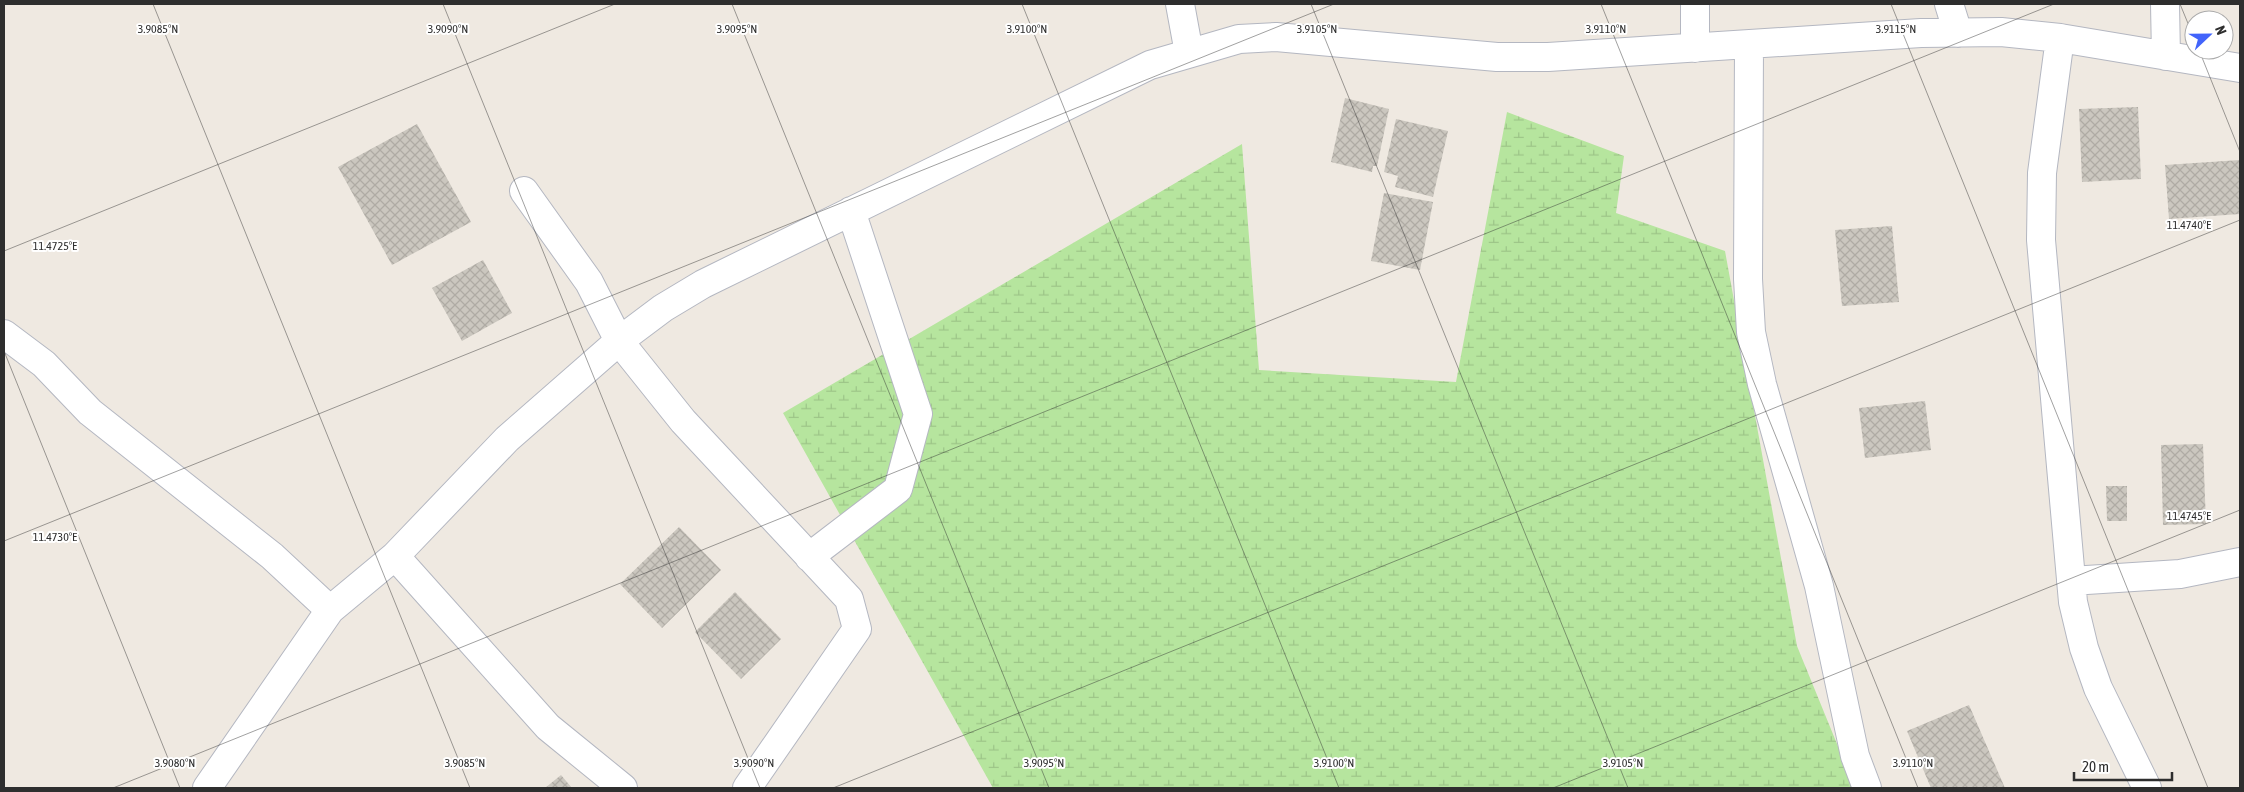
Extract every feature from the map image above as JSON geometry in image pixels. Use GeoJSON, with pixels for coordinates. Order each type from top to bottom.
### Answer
{"type":"FeatureCollection","features":[{"type":"Feature","properties":{"kind":"street"},"geometry":{"type":"LineString","coordinates":[[1180,4],[1189,53]]}},
{"type":"Feature","properties":{"kind":"street"},"geometry":{"type":"LineString","coordinates":[[1695,4],[1695,48]]}},
{"type":"Feature","properties":{"kind":"street"},"geometry":{"type":"LineString","coordinates":[[1949,4],[1958,33]]}},
{"type":"Feature","properties":{"kind":"street"},"geometry":{"type":"LineString","coordinates":[[2165,4],[2166,56]]}},
{"type":"Feature","properties":{"kind":"street"},"geometry":{"type":"LineString","coordinates":[[207,788],[330,610],[395,556],[507,439],[619,341],[663,308],[703,284],[1150,65],[1239,39],[1276,37],[1497,57],[1548,57],[1912,34],[2001,32],[2060,38],[2240,68]]}},
{"type":"Feature","properties":{"kind":"street"},"geometry":{"type":"LineString","coordinates":[[2060,38],[2042,173],[2041,240],[2073,602],[2084,648],[2098,688],[2147,788]]}},
{"type":"Feature","properties":{"kind":"street"},"geometry":{"type":"LineString","coordinates":[[1749,44],[1748,280],[1751,332],[1762,384],[1819,586],[1855,756],[1867,788]]}},
{"type":"Feature","properties":{"kind":"street"},"geometry":{"type":"LineString","coordinates":[[524,191],[589,282],[619,341],[683,421],[849,599],[857,630],[747,788]]}},
{"type":"Feature","properties":{"kind":"street"},"geometry":{"type":"LineString","coordinates":[[809,557],[898,489],[918,414],[851,211]]}},
{"type":"Feature","properties":{"kind":"street"},"geometry":{"type":"LineString","coordinates":[[4,334],[44,364],[90,412],[272,556],[330,610]]}},
{"type":"Feature","properties":{"kind":"street"},"geometry":{"type":"LineString","coordinates":[[395,556],[548,727],[623,788]]}},
{"type":"Feature","properties":{"kind":"street"},"geometry":{"type":"LineString","coordinates":[[2071,580],[2180,574],[2240,562]]}},
{"type":"Feature","properties":{"kind":"green space"},"geometry":{"type":"Polygon","coordinates":[[[1507,112],[1624,156],[1616,213],[1725,251],[1797,646],[1855,788],[993,788],[783,413],[1242,144],[1259,370],[1456,382],[1507,112]]]}},
{"type":"Feature","properties":{"kind":"building"},"geometry":{"type":"Polygon","coordinates":[[[1345,98],[1389,109],[1377,166],[1373,166],[1372,172],[1331,162],[1345,98]]]}},
{"type":"Feature","properties":{"kind":"building"},"geometry":{"type":"Polygon","coordinates":[[[2138,107],[2141,179],[2082,182],[2079,109],[2138,107]]]}},
{"type":"Feature","properties":{"kind":"building"},"geometry":{"type":"Polygon","coordinates":[[[1396,119],[1448,131],[1433,197],[1395,187],[1398,176],[1384,172],[1396,119]]]}},
{"type":"Feature","properties":{"kind":"building"},"geometry":{"type":"Polygon","coordinates":[[[417,124],[471,222],[392,265],[338,167],[417,124]]]}},
{"type":"Feature","properties":{"kind":"building"},"geometry":{"type":"Polygon","coordinates":[[[2240,160],[2240,214],[2169,219],[2165,165],[2240,160]]]}},
{"type":"Feature","properties":{"kind":"building"},"geometry":{"type":"Polygon","coordinates":[[[1384,193],[1433,202],[1420,270],[1371,261],[1384,193]]]}},
{"type":"Feature","properties":{"kind":"building"},"geometry":{"type":"Polygon","coordinates":[[[1892,226],[1899,302],[1842,306],[1835,230],[1892,226]]]}},
{"type":"Feature","properties":{"kind":"building"},"geometry":{"type":"Polygon","coordinates":[[[483,260],[512,313],[462,341],[432,288],[483,260]]]}},
{"type":"Feature","properties":{"kind":"building"},"geometry":{"type":"Polygon","coordinates":[[[1925,401],[1931,450],[1865,458],[1859,408],[1925,401]]]}},
{"type":"Feature","properties":{"kind":"building"},"geometry":{"type":"Polygon","coordinates":[[[2203,444],[2206,524],[2163,525],[2161,445],[2203,444]]]}},
{"type":"Feature","properties":{"kind":"building"},"geometry":{"type":"Polygon","coordinates":[[[2106,486],[2127,486],[2127,521],[2107,521],[2106,486]]]}},
{"type":"Feature","properties":{"kind":"building"},"geometry":{"type":"Polygon","coordinates":[[[679,527],[721,570],[662,628],[620,584],[679,527]]]}},
{"type":"Feature","properties":{"kind":"building"},"geometry":{"type":"Polygon","coordinates":[[[735,592],[781,639],[741,679],[695,632],[735,592]]]}},
{"type":"Feature","properties":{"kind":"building"},"geometry":{"type":"Polygon","coordinates":[[[1969,705],[2005,788],[1931,788],[1907,731],[1969,705]]]}},
{"type":"Feature","properties":{"kind":"building"},"geometry":{"type":"Polygon","coordinates":[[[561,775],[572,788],[545,788],[561,775]]]}}]}
